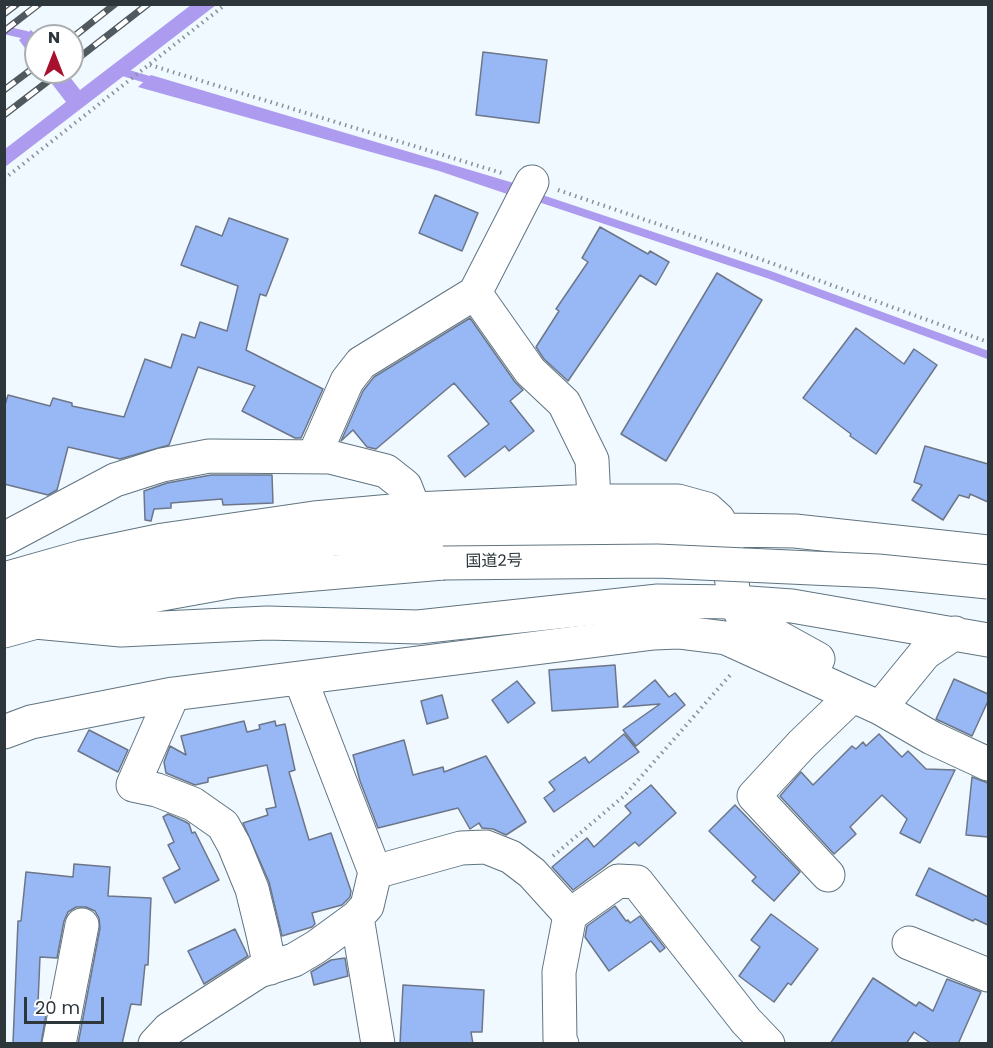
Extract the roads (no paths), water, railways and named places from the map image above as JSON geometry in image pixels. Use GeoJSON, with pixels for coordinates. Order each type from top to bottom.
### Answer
{"type":"FeatureCollection","features":[{"type":"Feature","properties":{"kind":"main road"},"geometry":{"type":"LineString","coordinates":[[314,456],[347,381],[361,363],[475,293],[528,190]]}},
{"type":"Feature","properties":{"kind":"main road"},"geometry":{"type":"LineString","coordinates":[[475,293],[530,371],[564,403],[592,460],[594,501]]}},
{"type":"Feature","properties":{"kind":"main road"},"geometry":{"type":"LineString","coordinates":[[4,538],[116,480],[162,465],[209,456],[330,457],[386,471],[405,486],[414,509]]}},
{"type":"Feature","properties":{"kind":"main road"},"geometry":{"type":"LineString","coordinates":[[4,579],[82,557],[163,540],[294,521],[414,509],[594,501],[678,501],[706,510],[718,519],[724,530],[735,602],[741,613],[751,622],[826,664],[866,702]]}},
{"type":"Feature","properties":{"kind":"main road"},"geometry":{"type":"LineString","coordinates":[[4,602],[46,589],[132,571],[334,539],[528,530],[795,531],[988,552]]}},
{"type":"Feature","properties":{"kind":"main road","name":"国道2号"},"geometry":{"type":"LineString","coordinates":[[20,627],[94,606],[234,581],[443,563],[657,561],[878,571],[988,582]]}},
{"type":"Feature","properties":{"kind":"main road"},"geometry":{"type":"LineString","coordinates":[[20,627],[121,630],[267,623],[418,627],[658,601],[735,602],[792,606],[988,640]]}},
{"type":"Feature","properties":{"kind":"main road"},"geometry":{"type":"LineString","coordinates":[[4,732],[31,722],[173,694],[654,633],[678,632],[726,638],[866,702],[932,738],[988,764]]}},
{"type":"Feature","properties":{"kind":"main road"},"geometry":{"type":"LineString","coordinates":[[828,875],[754,796],[802,744],[866,702],[925,653],[955,633]]}},
{"type":"Feature","properties":{"kind":"main road"},"geometry":{"type":"LineString","coordinates":[[155,1044],[169,1029],[259,971],[301,956],[357,917],[367,906],[375,872],[300,678]]}},
{"type":"Feature","properties":{"kind":"main road"},"geometry":{"type":"LineString","coordinates":[[173,694],[133,786],[157,790],[193,804],[223,825],[252,889],[270,968]]}},
{"type":"Feature","properties":{"kind":"main road"},"geometry":{"type":"LineString","coordinates":[[375,872],[461,848],[486,847],[511,857],[532,873],[570,915]]}},
{"type":"Feature","properties":{"kind":"main road"},"geometry":{"type":"LineString","coordinates":[[562,1044],[560,1040],[559,972],[570,915],[618,881],[638,882],[746,1021],[768,1044]]}},
{"type":"Feature","properties":{"kind":"main road"},"geometry":{"type":"LineString","coordinates":[[357,917],[378,1044]]}},
{"type":"Feature","properties":{"kind":"main road"},"geometry":{"type":"LineString","coordinates":[[59,1044],[82,925]]}},
{"type":"Feature","properties":{"kind":"main road"},"geometry":{"type":"LineString","coordinates":[[909,943],[988,975]]}},
{"type":"Feature","properties":{"kind":"waterway"},"geometry":{"type":"LineString","coordinates":[[4,30],[24,35]]}},
{"type":"Feature","properties":{"kind":"waterway"},"geometry":{"type":"LineString","coordinates":[[119,71],[156,82]]}},
{"type":"Feature","properties":{"kind":"waterway"},"geometry":{"type":"LineString","coordinates":[[533,196],[770,275],[988,355]]}},
{"type":"Feature","properties":{"kind":"railway"},"geometry":{"type":"LineString","coordinates":[[4,14],[17,4]]}},
{"type":"Feature","properties":{"kind":"railway"},"geometry":{"type":"LineString","coordinates":[[4,31],[39,4]]}},
{"type":"Feature","properties":{"kind":"railway"},"geometry":{"type":"LineString","coordinates":[[84,29],[115,4]]}},
{"type":"Feature","properties":{"kind":"railway"},"geometry":{"type":"LineString","coordinates":[[84,54],[148,4]]}},
{"type":"Feature","properties":{"kind":"railway"},"geometry":{"type":"LineString","coordinates":[[4,90],[24,75]]}},
{"type":"Feature","properties":{"kind":"railway"},"geometry":{"type":"LineString","coordinates":[[4,115],[44,84]]}}]}
